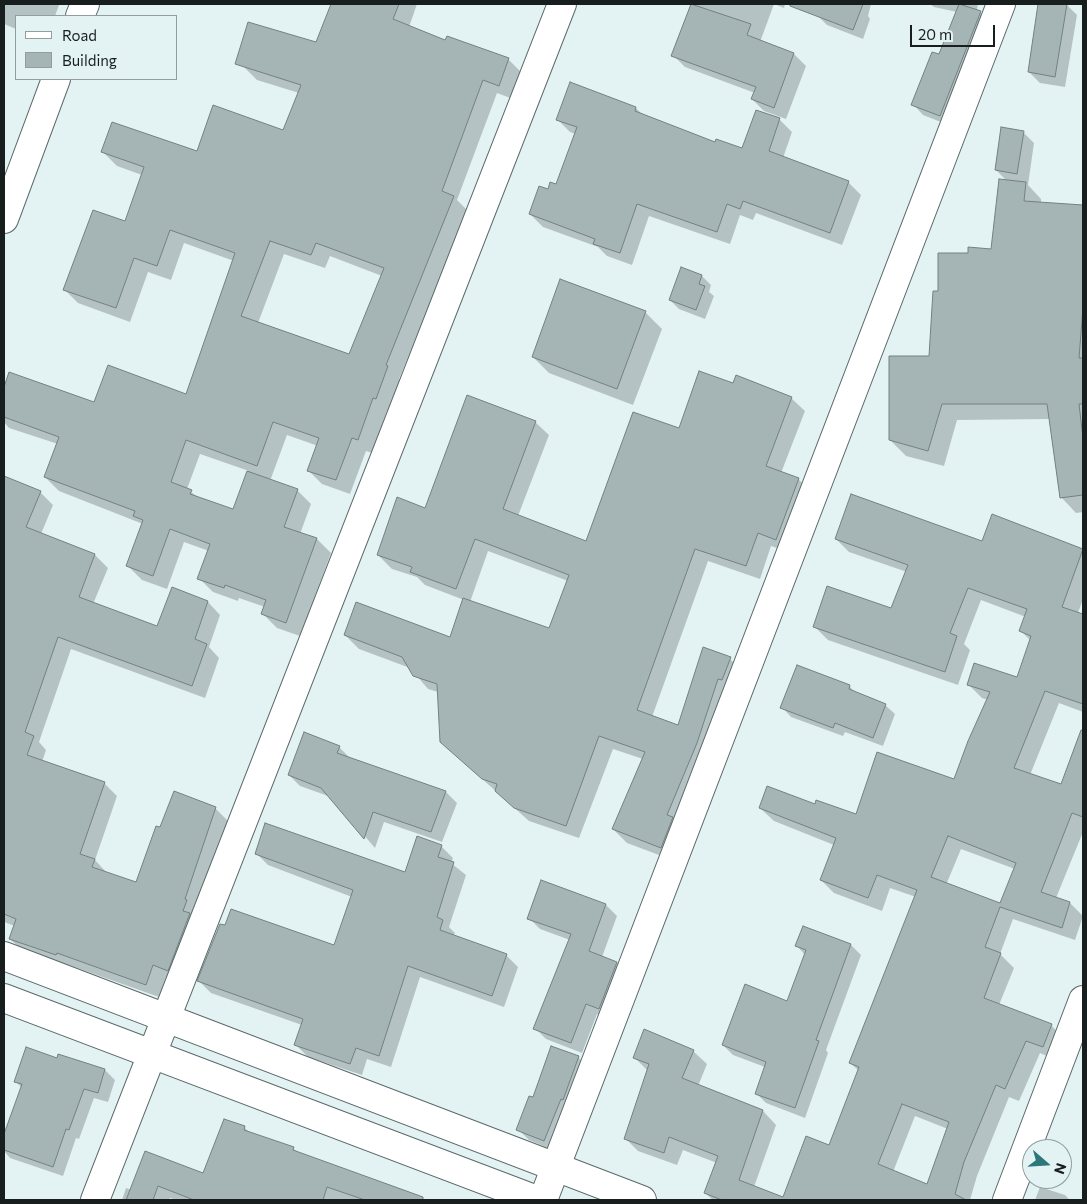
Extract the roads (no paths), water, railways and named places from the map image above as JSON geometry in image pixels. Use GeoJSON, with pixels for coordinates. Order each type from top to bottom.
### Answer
{"type":"FeatureCollection","features":[{"type":"Feature","properties":{"kind":"street"},"geometry":{"type":"LineString","coordinates":[[96,1200],[562,4]]}},
{"type":"Feature","properties":{"kind":"street"},"geometry":{"type":"LineString","coordinates":[[543,1200],[1001,4]]}},
{"type":"Feature","properties":{"kind":"street"},"geometry":{"type":"LineString","coordinates":[[4,219],[56,80]]}},
{"type":"Feature","properties":{"kind":"street"},"geometry":{"type":"LineString","coordinates":[[4,956],[642,1200]]}},
{"type":"Feature","properties":{"kind":"street"},"geometry":{"type":"LineString","coordinates":[[4,998],[537,1200]]}},
{"type":"Feature","properties":{"kind":"street"},"geometry":{"type":"LineString","coordinates":[[1007,1200],[1083,1000]]}}]}
